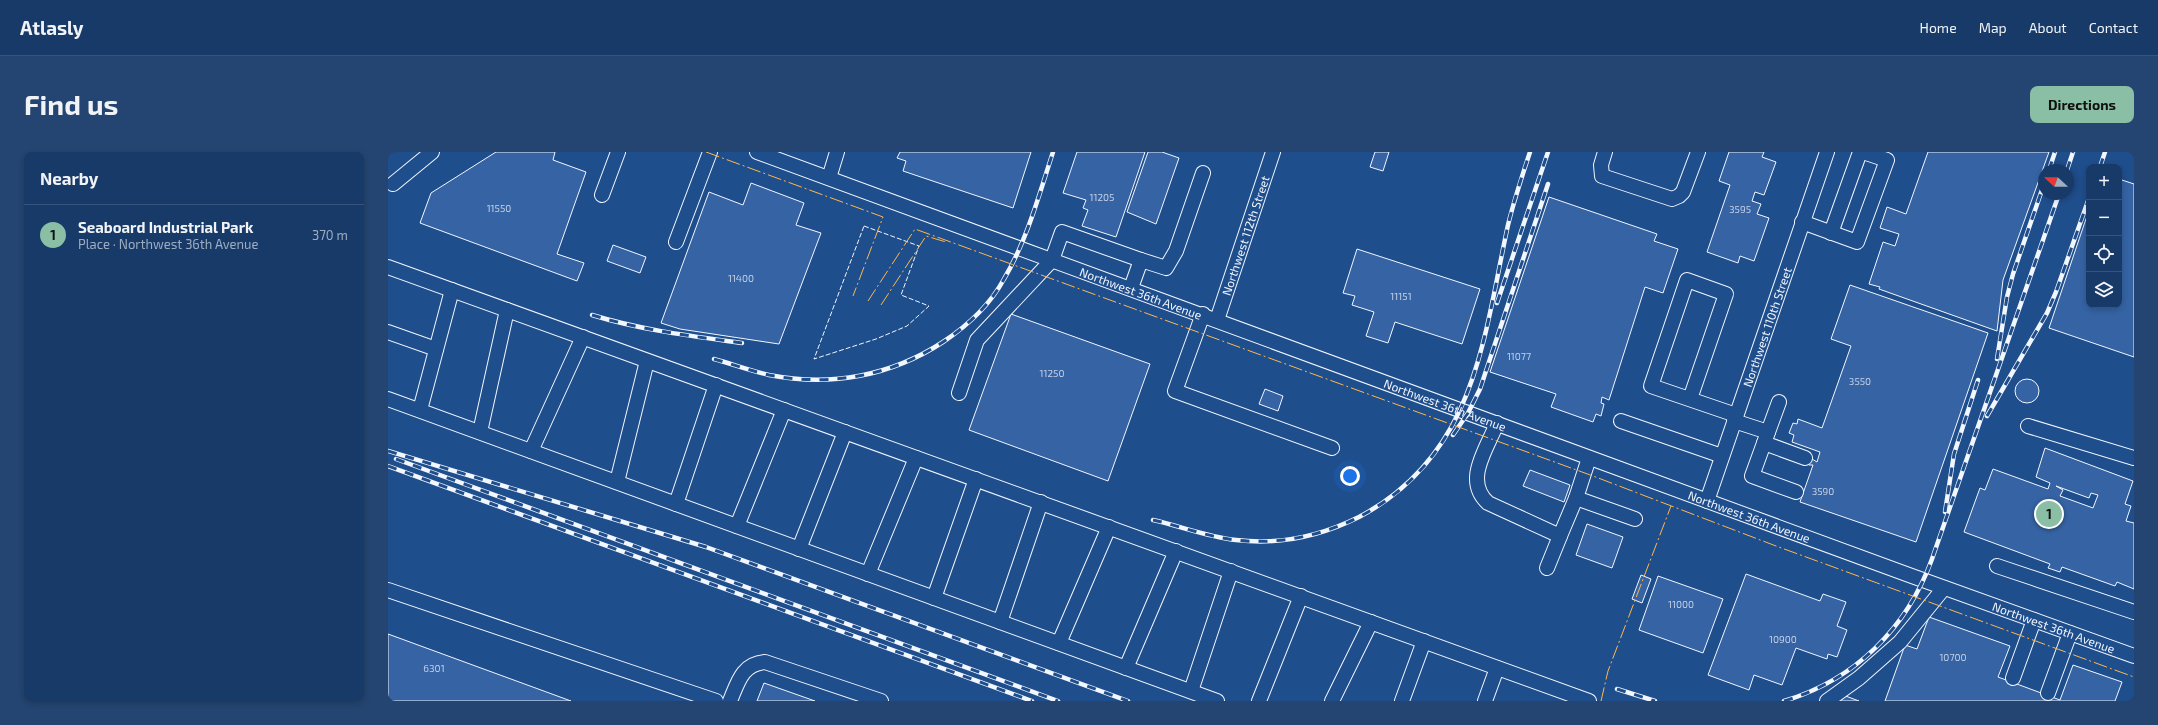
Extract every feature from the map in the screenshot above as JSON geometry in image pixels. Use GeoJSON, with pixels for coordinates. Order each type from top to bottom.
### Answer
{"type":"FeatureCollection","features":[{"type":"Feature","properties":{"kind":"street"},"geometry":{"type":"LineString","coordinates":[[393,184],[432,152]]}},
{"type":"Feature","properties":{"kind":"street"},"geometry":{"type":"LineString","coordinates":[[602,195],[618,152]]}},
{"type":"Feature","properties":{"kind":"street"},"geometry":{"type":"LineString","coordinates":[[676,242],[710,152]]}},
{"type":"Feature","properties":{"kind":"street","name":"Northwest 36th Avenue"},"geometry":{"type":"LineString","coordinates":[[757,152],[1203,314],[1944,588],[2134,656]]}},
{"type":"Feature","properties":{"kind":"street"},"geometry":{"type":"LineString","coordinates":[[828,178],[837,152]]}},
{"type":"Feature","properties":{"kind":"street","name":"Northwest 112th Street"},"geometry":{"type":"LineString","coordinates":[[1217,320],[1273,152]]}},
{"type":"Feature","properties":{"kind":"street"},"geometry":{"type":"LineString","coordinates":[[1605,152],[1600,165],[1602,176],[1672,198],[1679,196],[1683,192],[1698,152]]}},
{"type":"Feature","properties":{"kind":"street","name":"Northwest 110th Street"},"geometry":{"type":"LineString","coordinates":[[1707,501],[1827,152]]}},
{"type":"Feature","properties":{"kind":"street"},"geometry":{"type":"LineString","coordinates":[[1802,222],[1832,233],[1857,242],[1887,160],[1861,152],[1832,233]]}},
{"type":"Feature","properties":{"kind":"street"},"geometry":{"type":"LineString","coordinates":[[959,392],[977,340],[1052,260],[1062,232],[1166,268],[1176,251],[1204,172]]}},
{"type":"Feature","properties":{"kind":"street"},"geometry":{"type":"LineString","coordinates":[[1131,288],[1141,260]]}},
{"type":"Feature","properties":{"kind":"street"},"geometry":{"type":"LineString","coordinates":[[388,267],[1301,596],[1497,668],[1573,698],[1589,701]]}},
{"type":"Feature","properties":{"kind":"street"},"geometry":{"type":"LineString","coordinates":[[1690,399],[1726,294],[1687,280],[1651,386],[1690,399],[1735,418],[1766,438],[1805,458]]}},
{"type":"Feature","properties":{"kind":"street"},"geometry":{"type":"LineString","coordinates":[[420,410],[452,290]]}},
{"type":"Feature","properties":{"kind":"street"},"geometry":{"type":"LineString","coordinates":[[480,432],[507,310]]}},
{"type":"Feature","properties":{"kind":"street"},"geometry":{"type":"LineString","coordinates":[[1203,314],[1175,391],[1332,448]]}},
{"type":"Feature","properties":{"kind":"street"},"geometry":{"type":"LineString","coordinates":[[388,332],[436,349]]}},
{"type":"Feature","properties":{"kind":"street"},"geometry":{"type":"LineString","coordinates":[[531,450],[583,337]]}},
{"type":"Feature","properties":{"kind":"street"},"geometry":{"type":"LineString","coordinates":[[617,482],[647,361]]}},
{"type":"Feature","properties":{"kind":"street"},"geometry":{"type":"LineString","coordinates":[[676,504],[716,385]]}},
{"type":"Feature","properties":{"kind":"street"},"geometry":{"type":"LineString","coordinates":[[388,398],[1217,701]]}},
{"type":"Feature","properties":{"kind":"street"},"geometry":{"type":"LineString","coordinates":[[1779,402],[1752,476],[1796,492]]}},
{"type":"Feature","properties":{"kind":"street"},"geometry":{"type":"LineString","coordinates":[[737,526],[784,410]]}},
{"type":"Feature","properties":{"kind":"street"},"geometry":{"type":"LineString","coordinates":[[1621,421],[1722,456]]}},
{"type":"Feature","properties":{"kind":"street"},"geometry":{"type":"LineString","coordinates":[[1497,423],[1475,477],[1482,498],[1488,503],[1560,536]]}},
{"type":"Feature","properties":{"kind":"street"},"geometry":{"type":"LineString","coordinates":[[2028,426],[2134,458]]}},
{"type":"Feature","properties":{"kind":"street"},"geometry":{"type":"LineString","coordinates":[[799,549],[845,432]]}},
{"type":"Feature","properties":{"kind":"street"},"geometry":{"type":"LineString","coordinates":[[868,574],[916,458]]}},
{"type":"Feature","properties":{"kind":"street"},"geometry":{"type":"LineString","coordinates":[[1547,568],[1576,498],[1589,458]]}},
{"type":"Feature","properties":{"kind":"street"},"geometry":{"type":"LineString","coordinates":[[934,598],[976,479]]}},
{"type":"Feature","properties":{"kind":"street"},"geometry":{"type":"LineString","coordinates":[[1576,498],[1635,519]]}},
{"type":"Feature","properties":{"kind":"street"},"geometry":{"type":"LineString","coordinates":[[1000,622],[1041,502]]}},
{"type":"Feature","properties":{"kind":"street"},"geometry":{"type":"LineString","coordinates":[[1059,643],[1109,527]]}},
{"type":"Feature","properties":{"kind":"street"},"geometry":{"type":"LineString","coordinates":[[1126,668],[1176,551]]}},
{"type":"Feature","properties":{"kind":"street"},"geometry":{"type":"LineString","coordinates":[[1997,566],[2134,612]]}},
{"type":"Feature","properties":{"kind":"street"},"geometry":{"type":"LineString","coordinates":[[1191,691],[1231,571]]}},
{"type":"Feature","properties":{"kind":"street"},"geometry":{"type":"LineString","coordinates":[[1827,701],[1859,678],[1900,642],[1944,588]]}},
{"type":"Feature","properties":{"kind":"street"},"geometry":{"type":"LineString","coordinates":[[388,590],[716,701]]}},
{"type":"Feature","properties":{"kind":"street"},"geometry":{"type":"LineString","coordinates":[[1259,701],[1301,596]]}},
{"type":"Feature","properties":{"kind":"street"},"geometry":{"type":"LineString","coordinates":[[2013,678],[2034,620]]}},
{"type":"Feature","properties":{"kind":"street"},"geometry":{"type":"LineString","coordinates":[[1332,701],[1371,622]]}},
{"type":"Feature","properties":{"kind":"street"},"geometry":{"type":"LineString","coordinates":[[2048,693],[2070,633]]}},
{"type":"Feature","properties":{"kind":"street"},"geometry":{"type":"LineString","coordinates":[[1402,701],[1424,641]]}},
{"type":"Feature","properties":{"kind":"street"},"geometry":{"type":"LineString","coordinates":[[730,701],[745,670],[750,665],[765,662],[881,701]]}},
{"type":"Feature","properties":{"kind":"street"},"geometry":{"type":"LineString","coordinates":[[1485,701],[1497,668]]}},
{"type":"Feature","properties":{"kind":"building"},"geometry":{"type":"Polygon","coordinates":[[[496,152],[555,152],[553,160],[586,172],[557,254],[584,263],[577,281],[420,223],[431,193],[496,152]]]}},
{"type":"Feature","properties":{"kind":"building"},"geometry":{"type":"Polygon","coordinates":[[[900,152],[1031,152],[1013,208],[903,171],[906,161],[897,158],[900,152]]]}},
{"type":"Feature","properties":{"kind":"building"},"geometry":{"type":"Polygon","coordinates":[[[1077,152],[1145,152],[1116,237],[1082,226],[1088,210],[1083,208],[1086,200],[1063,193],[1077,152]]]}},
{"type":"Feature","properties":{"kind":"building"},"geometry":{"type":"Polygon","coordinates":[[[1148,152],[1162,152],[1179,158],[1156,224],[1127,212],[1148,152]]]}},
{"type":"Feature","properties":{"kind":"building"},"geometry":{"type":"Polygon","coordinates":[[[1375,152],[1389,152],[1383,171],[1370,167],[1375,152]]]}},
{"type":"Feature","properties":{"kind":"building"},"geometry":{"type":"Polygon","coordinates":[[[1729,152],[1764,152],[1762,157],[1776,162],[1764,195],[1755,192],[1752,201],[1761,204],[1757,214],[1769,218],[1754,261],[1740,256],[1738,263],[1707,252],[1730,185],[1719,181],[1729,152]]]}},
{"type":"Feature","properties":{"kind":"building"},"geometry":{"type":"Polygon","coordinates":[[[1928,152],[2049,152],[2045,164],[2038,164],[2038,183],[2003,280],[1997,331],[1879,289],[1880,287],[1869,284],[1883,242],[1895,246],[1899,234],[1880,228],[1887,207],[1906,214],[1928,152]]]}},
{"type":"Feature","properties":{"kind":"building"},"geometry":{"type":"Polygon","coordinates":[[[2122,180],[2134,184],[2134,357],[2049,328],[2086,219],[2086,308],[2122,308],[2122,180]]]}},
{"type":"Feature","properties":{"kind":"building"},"geometry":{"type":"Polygon","coordinates":[[[751,183],[804,203],[796,225],[821,233],[779,344],[680,329],[661,323],[709,192],[743,205],[751,183]]]}},
{"type":"Feature","properties":{"kind":"building"},"geometry":{"type":"Polygon","coordinates":[[[1549,197],[1657,234],[1654,241],[1678,249],[1663,293],[1645,287],[1609,400],[1602,397],[1601,403],[1604,404],[1601,416],[1596,414],[1593,422],[1551,407],[1556,394],[1490,372],[1549,197]]]}},
{"type":"Feature","properties":{"kind":"building"},"geometry":{"type":"Polygon","coordinates":[[[613,245],[646,257],[640,273],[607,261],[613,245]]]}},
{"type":"Feature","properties":{"kind":"building"},"geometry":{"type":"Polygon","coordinates":[[[1357,249],[1480,289],[1462,344],[1395,322],[1388,343],[1366,336],[1374,312],[1352,305],[1355,296],[1343,293],[1357,249]]]}},
{"type":"Feature","properties":{"kind":"building"},"geometry":{"type":"Polygon","coordinates":[[[1850,285],[1988,333],[1916,542],[1800,502],[1813,465],[1809,465],[1807,462],[1812,459],[1817,462],[1820,452],[1792,442],[1794,435],[1789,433],[1793,423],[1797,424],[1798,419],[1822,428],[1851,346],[1831,339],[1850,285]]]}},
{"type":"Feature","properties":{"kind":"building"},"geometry":{"type":"Polygon","coordinates":[[[1011,314],[1150,364],[1108,481],[969,430],[1011,314]]]}},
{"type":"Feature","properties":{"kind":"building"},"geometry":{"type":"Polygon","coordinates":[[[2027,379],[2036,382],[2039,391],[2036,400],[2027,403],[2018,400],[2015,391],[2018,382],[2027,379]]]}},
{"type":"Feature","properties":{"kind":"building"},"geometry":{"type":"Polygon","coordinates":[[[1265,389],[1283,396],[1278,411],[1259,404],[1265,389]]]}},
{"type":"Feature","properties":{"kind":"building"},"geometry":{"type":"Polygon","coordinates":[[[2045,448],[2133,481],[2125,504],[2131,506],[2126,521],[2134,523],[2134,589],[2117,582],[2115,586],[2062,567],[2060,572],[2048,568],[2050,564],[1964,532],[1980,488],[1985,490],[1993,469],[2048,489],[2050,483],[2036,477],[2045,448]],[[2056,486],[2063,490],[2060,496],[2093,508],[2098,495],[2091,493],[2089,498],[2056,486]]]}},
{"type":"Feature","properties":{"kind":"building"},"geometry":{"type":"Polygon","coordinates":[[[1530,470],[1570,485],[1564,502],[1523,486],[1530,470]]]}},
{"type":"Feature","properties":{"kind":"building"},"geometry":{"type":"Polygon","coordinates":[[[1587,524],[1623,537],[1612,568],[1576,555],[1587,524]]]}},
{"type":"Feature","properties":{"kind":"building"},"geometry":{"type":"Polygon","coordinates":[[[1746,574],[1820,601],[1823,594],[1846,602],[1837,626],[1847,630],[1837,657],[1828,654],[1827,659],[1796,648],[1782,685],[1754,675],[1749,690],[1708,675],[1746,574]]]}},
{"type":"Feature","properties":{"kind":"building"},"geometry":{"type":"Polygon","coordinates":[[[1641,575],[1651,579],[1642,603],[1632,599],[1641,575]]]}},
{"type":"Feature","properties":{"kind":"building"},"geometry":{"type":"Polygon","coordinates":[[[1658,576],[1723,599],[1703,653],[1639,630],[1658,576]]]}},
{"type":"Feature","properties":{"kind":"building"},"geometry":{"type":"Polygon","coordinates":[[[1929,617],[2010,646],[1998,677],[2060,700],[2073,665],[2122,682],[2115,701],[1885,701],[1905,645],[1917,649],[1929,617]]]}},
{"type":"Feature","properties":{"kind":"building"},"geometry":{"type":"Polygon","coordinates":[[[388,634],[571,701],[388,701],[388,634]]]}},
{"type":"Feature","properties":{"kind":"building"},"geometry":{"type":"Polygon","coordinates":[[[764,683],[815,701],[757,701],[764,683]]]}},
{"type":"Feature","properties":{"kind":"building"},"geometry":{"type":"Polygon","coordinates":[[[1843,695],[1859,701],[1840,701],[1843,695]]]}},
{"type":"Feature","properties":{"kind":"railway"},"geometry":{"type":"LineString","coordinates":[[714,359],[769,375],[815,380],[838,379],[881,371],[923,354],[943,342],[961,329],[985,306],[1004,279],[1026,233],[1053,152]]}},
{"type":"Feature","properties":{"kind":"railway"},"geometry":{"type":"LineString","coordinates":[[1153,520],[1226,539],[1252,541],[1283,540],[1299,538],[1345,524],[1359,517],[1398,491],[1428,461],[1451,428],[1468,391],[1481,352],[1510,216],[1530,152]]}},
{"type":"Feature","properties":{"kind":"railway"},"geometry":{"type":"LineString","coordinates":[[1497,303],[1548,152]]}},
{"type":"Feature","properties":{"kind":"railway"},"geometry":{"type":"LineString","coordinates":[[2051,164],[2055,152]]}},
{"type":"Feature","properties":{"kind":"railway"},"geometry":{"type":"LineString","coordinates":[[2069,164],[2073,152]]}},
{"type":"Feature","properties":{"kind":"railway"},"geometry":{"type":"LineString","coordinates":[[2101,164],[2105,152]]}},
{"type":"Feature","properties":{"kind":"railway"},"geometry":{"type":"LineString","coordinates":[[1453,435],[1468,413],[1480,389],[1548,184]]}},
{"type":"Feature","properties":{"kind":"railway"},"geometry":{"type":"LineString","coordinates":[[1997,359],[2007,297],[2013,274],[2038,200]]}},
{"type":"Feature","properties":{"kind":"railway"},"geometry":{"type":"LineString","coordinates":[[1784,701],[1810,692],[1834,680],[1875,648],[1893,629],[1921,584],[1932,559],[2057,200]]}},
{"type":"Feature","properties":{"kind":"railway"},"geometry":{"type":"LineString","coordinates":[[1987,416],[2047,313],[2056,292],[2088,200]]}},
{"type":"Feature","properties":{"kind":"railway"},"geometry":{"type":"LineString","coordinates":[[592,315],[648,329],[742,343]]}},
{"type":"Feature","properties":{"kind":"railway"},"geometry":{"type":"LineString","coordinates":[[1945,512],[1954,454],[1978,380]]}},
{"type":"Feature","properties":{"kind":"railway"},"geometry":{"type":"LineString","coordinates":[[388,451],[706,547],[1128,701]]}},
{"type":"Feature","properties":{"kind":"railway"},"geometry":{"type":"LineString","coordinates":[[396,459],[1058,701]]}},
{"type":"Feature","properties":{"kind":"railway"},"geometry":{"type":"LineString","coordinates":[[388,466],[1032,701]]}},
{"type":"Feature","properties":{"kind":"railway"},"geometry":{"type":"LineString","coordinates":[[1617,689],[1655,701]]}},
{"type":"Feature","properties":{"kind":"fence"},"geometry":{"type":"LineString","coordinates":[[864,226],[919,246],[901,295],[929,306],[907,326],[876,339],[814,359],[864,226]]}},
{"type":"Feature","properties":{"kind":"power"},"geometry":{"type":"LineString","coordinates":[[706,152],[883,217],[853,296]]}},
{"type":"Feature","properties":{"kind":"power"},"geometry":{"type":"LineString","coordinates":[[868,301],[915,229],[1593,476],[1776,546],[2134,677]]}},
{"type":"Feature","properties":{"kind":"power"},"geometry":{"type":"LineString","coordinates":[[881,305],[926,236],[946,242]]}},
{"type":"Feature","properties":{"kind":"power"},"geometry":{"type":"LineString","coordinates":[[1601,701],[1608,671],[1671,506]]}},
{"type":"Feature","properties":{"kind":"place","name":"Seaboard Industrial Park"},"geometry":{"type":"Point","coordinates":[2049,514]}}]}
